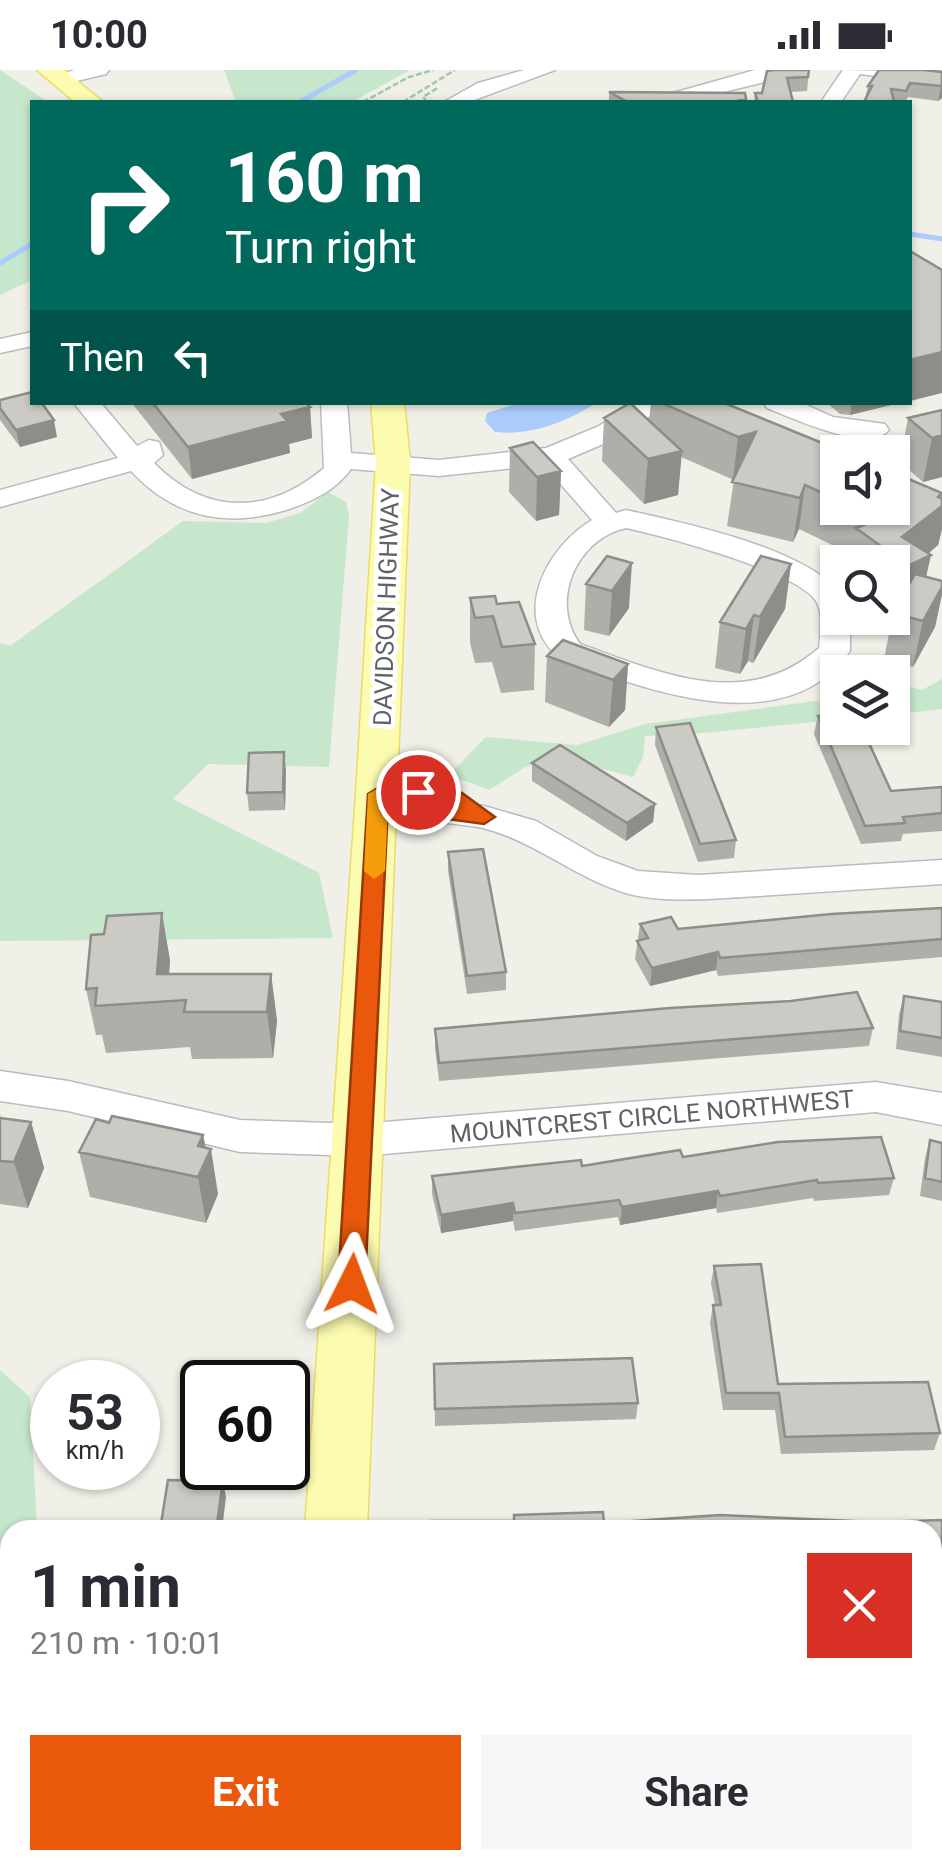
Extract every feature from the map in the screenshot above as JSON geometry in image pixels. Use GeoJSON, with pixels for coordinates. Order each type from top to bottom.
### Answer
{"type":"FeatureCollection","features":[{"type":"Feature","properties":{"kind":"main road"},"geometry":{"type":"LineString","coordinates":[[55,74],[88,100]]}},
{"type":"Feature","properties":{"kind":"main road","name":"DAVIDSON HIGHWAY"},"geometry":{"type":"LineString","coordinates":[[337,1520],[378,794],[392,474],[387,405]]}},
{"type":"Feature","properties":{"kind":"street"},"geometry":{"type":"LineString","coordinates":[[55,74],[99,70]]}},
{"type":"Feature","properties":{"kind":"street"},"geometry":{"type":"LineString","coordinates":[[458,100],[485,87],[545,70]]}},
{"type":"Feature","properties":{"kind":"street"},"geometry":{"type":"LineString","coordinates":[[669,100],[791,70]]}},
{"type":"Feature","properties":{"kind":"street"},"geometry":{"type":"LineString","coordinates":[[832,100],[853,70]]}},
{"type":"Feature","properties":{"kind":"street"},"geometry":{"type":"LineString","coordinates":[[867,70],[942,78]]}},
{"type":"Feature","properties":{"kind":"street"},"geometry":{"type":"LineString","coordinates":[[0,346],[30,339]]}},
{"type":"Feature","properties":{"kind":"street"},"geometry":{"type":"LineString","coordinates":[[88,405],[173,498],[193,508],[224,514],[264,510],[297,496],[338,464]]}},
{"type":"Feature","properties":{"kind":"street"},"geometry":{"type":"LineString","coordinates":[[334,405],[338,464]]}},
{"type":"Feature","properties":{"kind":"street"},"geometry":{"type":"LineString","coordinates":[[338,464],[392,474],[488,460],[551,456],[667,405]]}},
{"type":"Feature","properties":{"kind":"street"},"geometry":{"type":"LineString","coordinates":[[783,405],[850,430],[876,430]]}},
{"type":"Feature","properties":{"kind":"street"},"geometry":{"type":"LineString","coordinates":[[551,456],[607,520],[652,524],[803,576],[822,587],[833,606],[834,650],[820,668],[791,685],[746,696],[700,690],[569,651],[554,637],[547,612],[570,552],[607,520]]}},
{"type":"Feature","properties":{"kind":"street"},"geometry":{"type":"LineString","coordinates":[[0,499],[137,461]]}},
{"type":"Feature","properties":{"kind":"street"},"geometry":{"type":"LineString","coordinates":[[378,794],[411,807],[484,817],[524,830],[601,871],[635,883],[669,888],[942,872]]}},
{"type":"Feature","properties":{"kind":"street","name":"MOUNTCREST CIRCLE NORTHWEST"},"geometry":{"type":"LineString","coordinates":[[0,1086],[101,1103],[240,1136],[360,1140],[876,1097],[942,1109]]}},
{"type":"Feature","properties":{"kind":"path"},"geometry":{"type":"LineString","coordinates":[[367,100],[409,77],[432,70]]}},
{"type":"Feature","properties":{"kind":"path"},"geometry":{"type":"LineString","coordinates":[[406,100],[455,70]]}},
{"type":"Feature","properties":{"kind":"green space"},"geometry":{"type":"Polygon","coordinates":[[[0,70],[45,100],[30,100],[30,281],[0,295],[0,70]]]}},
{"type":"Feature","properties":{"kind":"green space"},"geometry":{"type":"Polygon","coordinates":[[[224,70],[410,70],[356,100],[235,100],[224,70]]]}},
{"type":"Feature","properties":{"kind":"green space"},"geometry":{"type":"Polygon","coordinates":[[[328,492],[346,502],[349,516],[329,767],[208,764],[173,799],[319,873],[333,938],[0,941],[0,643],[10,646],[183,521],[266,523],[300,513],[328,492]]]}},
{"type":"Feature","properties":{"kind":"green space"},"geometry":{"type":"Polygon","coordinates":[[[942,679],[942,709],[910,713],[910,687],[922,690],[942,679]]]}},
{"type":"Feature","properties":{"kind":"green space"},"geometry":{"type":"Polygon","coordinates":[[[820,700],[820,722],[645,736],[643,757],[633,777],[554,756],[524,768],[489,790],[449,775],[486,737],[577,745],[645,724],[820,700]]]}},
{"type":"Feature","properties":{"kind":"green space"},"geometry":{"type":"Polygon","coordinates":[[[0,1370],[30,1397],[30,1490],[35,1490],[36,1520],[0,1520],[0,1370]]]}},
{"type":"Feature","properties":{"kind":"water"},"geometry":{"type":"Polygon","coordinates":[[[513,405],[592,405],[561,422],[509,433],[495,432],[485,421],[487,413],[513,405]]]}},
{"type":"Feature","properties":{"kind":"building"},"geometry":{"type":"Polygon","coordinates":[[[809,70],[808,77],[787,78],[792,100],[757,100],[755,93],[762,93],[767,71],[809,70]]]}},
{"type":"Feature","properties":{"kind":"building"},"geometry":{"type":"Polygon","coordinates":[[[879,70],[942,72],[942,86],[910,83],[906,91],[891,89],[894,100],[865,100],[872,86],[868,86],[879,70]]]}},
{"type":"Feature","properties":{"kind":"building"},"geometry":{"type":"Polygon","coordinates":[[[609,92],[745,93],[746,99],[741,100],[624,100],[609,92]]]}},
{"type":"Feature","properties":{"kind":"building"},"geometry":{"type":"Polygon","coordinates":[[[912,252],[942,270],[942,352],[912,360],[912,252]]]}},
{"type":"Feature","properties":{"kind":"building"},"geometry":{"type":"Polygon","coordinates":[[[30,392],[30,405],[43,405],[54,420],[16,430],[0,408],[0,400],[30,392]]]}},
{"type":"Feature","properties":{"kind":"building"},"geometry":{"type":"Polygon","coordinates":[[[154,405],[310,407],[281,414],[287,421],[188,447],[154,405]]]}},
{"type":"Feature","properties":{"kind":"building"},"geometry":{"type":"Polygon","coordinates":[[[632,405],[682,451],[648,459],[604,418],[632,405]]]}},
{"type":"Feature","properties":{"kind":"building"},"geometry":{"type":"Polygon","coordinates":[[[667,405],[729,405],[820,442],[820,492],[805,485],[800,498],[732,482],[756,432],[738,437],[667,405]]]}},
{"type":"Feature","properties":{"kind":"building"},"geometry":{"type":"Polygon","coordinates":[[[942,410],[942,435],[932,438],[908,418],[942,410]]]}},
{"type":"Feature","properties":{"kind":"building"},"geometry":{"type":"Polygon","coordinates":[[[533,442],[561,471],[537,477],[510,448],[533,442]]]}},
{"type":"Feature","properties":{"kind":"building"},"geometry":{"type":"Polygon","coordinates":[[[910,480],[942,493],[938,497],[942,506],[902,537],[931,555],[910,565],[910,545],[879,545],[856,528],[910,525],[910,480]]]}},
{"type":"Feature","properties":{"kind":"building"},"geometry":{"type":"Polygon","coordinates":[[[607,556],[632,563],[612,591],[586,584],[607,556]]]}},
{"type":"Feature","properties":{"kind":"building"},"geometry":{"type":"Polygon","coordinates":[[[761,556],[791,564],[760,617],[754,615],[746,629],[720,622],[761,556]]]}},
{"type":"Feature","properties":{"kind":"building"},"geometry":{"type":"Polygon","coordinates":[[[915,574],[942,581],[923,621],[910,618],[910,583],[915,574]]]}},
{"type":"Feature","properties":{"kind":"building"},"geometry":{"type":"Polygon","coordinates":[[[495,596],[497,604],[519,602],[535,644],[502,647],[493,616],[475,618],[470,598],[495,596]]]}},
{"type":"Feature","properties":{"kind":"building"},"geometry":{"type":"Polygon","coordinates":[[[563,640],[628,664],[613,680],[547,656],[563,640]]]}},
{"type":"Feature","properties":{"kind":"building"},"geometry":{"type":"Polygon","coordinates":[[[690,723],[736,840],[700,844],[656,727],[690,723]]]}},
{"type":"Feature","properties":{"kind":"building"},"geometry":{"type":"Polygon","coordinates":[[[560,745],[655,804],[627,823],[532,763],[560,745]]]}},
{"type":"Feature","properties":{"kind":"building"},"geometry":{"type":"Polygon","coordinates":[[[830,745],[870,745],[891,791],[942,787],[942,813],[903,817],[905,823],[865,826],[830,745]]]}},
{"type":"Feature","properties":{"kind":"building"},"geometry":{"type":"Polygon","coordinates":[[[284,752],[283,792],[247,793],[249,753],[284,752]]]}},
{"type":"Feature","properties":{"kind":"building"},"geometry":{"type":"Polygon","coordinates":[[[483,849],[506,972],[467,976],[448,852],[483,849]]]}},
{"type":"Feature","properties":{"kind":"building"},"geometry":{"type":"Polygon","coordinates":[[[942,908],[942,939],[720,958],[718,952],[652,968],[637,941],[648,938],[640,924],[671,917],[678,929],[942,908]]]}},
{"type":"Feature","properties":{"kind":"building"},"geometry":{"type":"Polygon","coordinates":[[[162,913],[157,974],[271,974],[267,1012],[184,1012],[186,1000],[95,1006],[97,988],[86,989],[91,935],[104,934],[107,916],[162,913]]]}},
{"type":"Feature","properties":{"kind":"building"},"geometry":{"type":"Polygon","coordinates":[[[857,992],[873,1028],[439,1063],[435,1029],[791,1001],[857,992]]]}},
{"type":"Feature","properties":{"kind":"building"},"geometry":{"type":"Polygon","coordinates":[[[904,996],[942,1002],[942,1038],[900,1031],[904,996]]]}},
{"type":"Feature","properties":{"kind":"building"},"geometry":{"type":"Polygon","coordinates":[[[112,1116],[203,1135],[198,1146],[211,1149],[198,1177],[79,1152],[96,1119],[109,1123],[112,1116]]]}},
{"type":"Feature","properties":{"kind":"building"},"geometry":{"type":"Polygon","coordinates":[[[0,1118],[31,1122],[14,1162],[0,1161],[0,1118]]]}},
{"type":"Feature","properties":{"kind":"building"},"geometry":{"type":"Polygon","coordinates":[[[881,1137],[894,1178],[818,1183],[817,1180],[622,1207],[619,1200],[515,1213],[513,1203],[441,1215],[432,1176],[581,1160],[582,1166],[680,1150],[683,1157],[778,1142],[881,1137]]]}},
{"type":"Feature","properties":{"kind":"building"},"geometry":{"type":"Polygon","coordinates":[[[930,1140],[942,1143],[942,1182],[925,1178],[930,1140]]]}},
{"type":"Feature","properties":{"kind":"building"},"geometry":{"type":"Polygon","coordinates":[[[761,1264],[778,1384],[928,1382],[940,1433],[785,1437],[779,1393],[726,1393],[713,1305],[721,1305],[714,1266],[761,1264]]]}},
{"type":"Feature","properties":{"kind":"building"},"geometry":{"type":"Polygon","coordinates":[[[632,1358],[638,1403],[435,1409],[434,1364],[632,1358]]]}},
{"type":"Feature","properties":{"kind":"building"},"geometry":{"type":"Polygon","coordinates":[[[168,1480],[180,1480],[180,1490],[222,1490],[217,1520],[162,1520],[168,1480]]]}},
{"type":"Feature","properties":{"kind":"building"},"geometry":{"type":"Polygon","coordinates":[[[603,1512],[604,1520],[514,1520],[514,1515],[603,1512]]]}},
{"type":"Feature","properties":{"kind":"building"},"geometry":{"type":"Polygon","coordinates":[[[720,1515],[831,1520],[648,1520],[720,1515]]]}},
{"type":"Feature","properties":{"kind":"waterway"},"geometry":{"type":"LineString","coordinates":[[304,100],[356,70]]}},
{"type":"Feature","properties":{"kind":"waterway"},"geometry":{"type":"LineString","coordinates":[[912,234],[942,239]]}},
{"type":"Feature","properties":{"kind":"waterway"},"geometry":{"type":"LineString","coordinates":[[0,263],[30,245]]}},
{"type":"Feature","properties":{"kind":"slow traffic"},"geometry":{"type":"LineString","coordinates":[[374,871],[378,794],[411,807],[433,810]]}},
{"type":"Feature","properties":{"kind":"route"},"geometry":{"type":"LineString","coordinates":[[352,1284],[378,794],[411,807],[484,817],[454,798],[418,792]]}}]}
